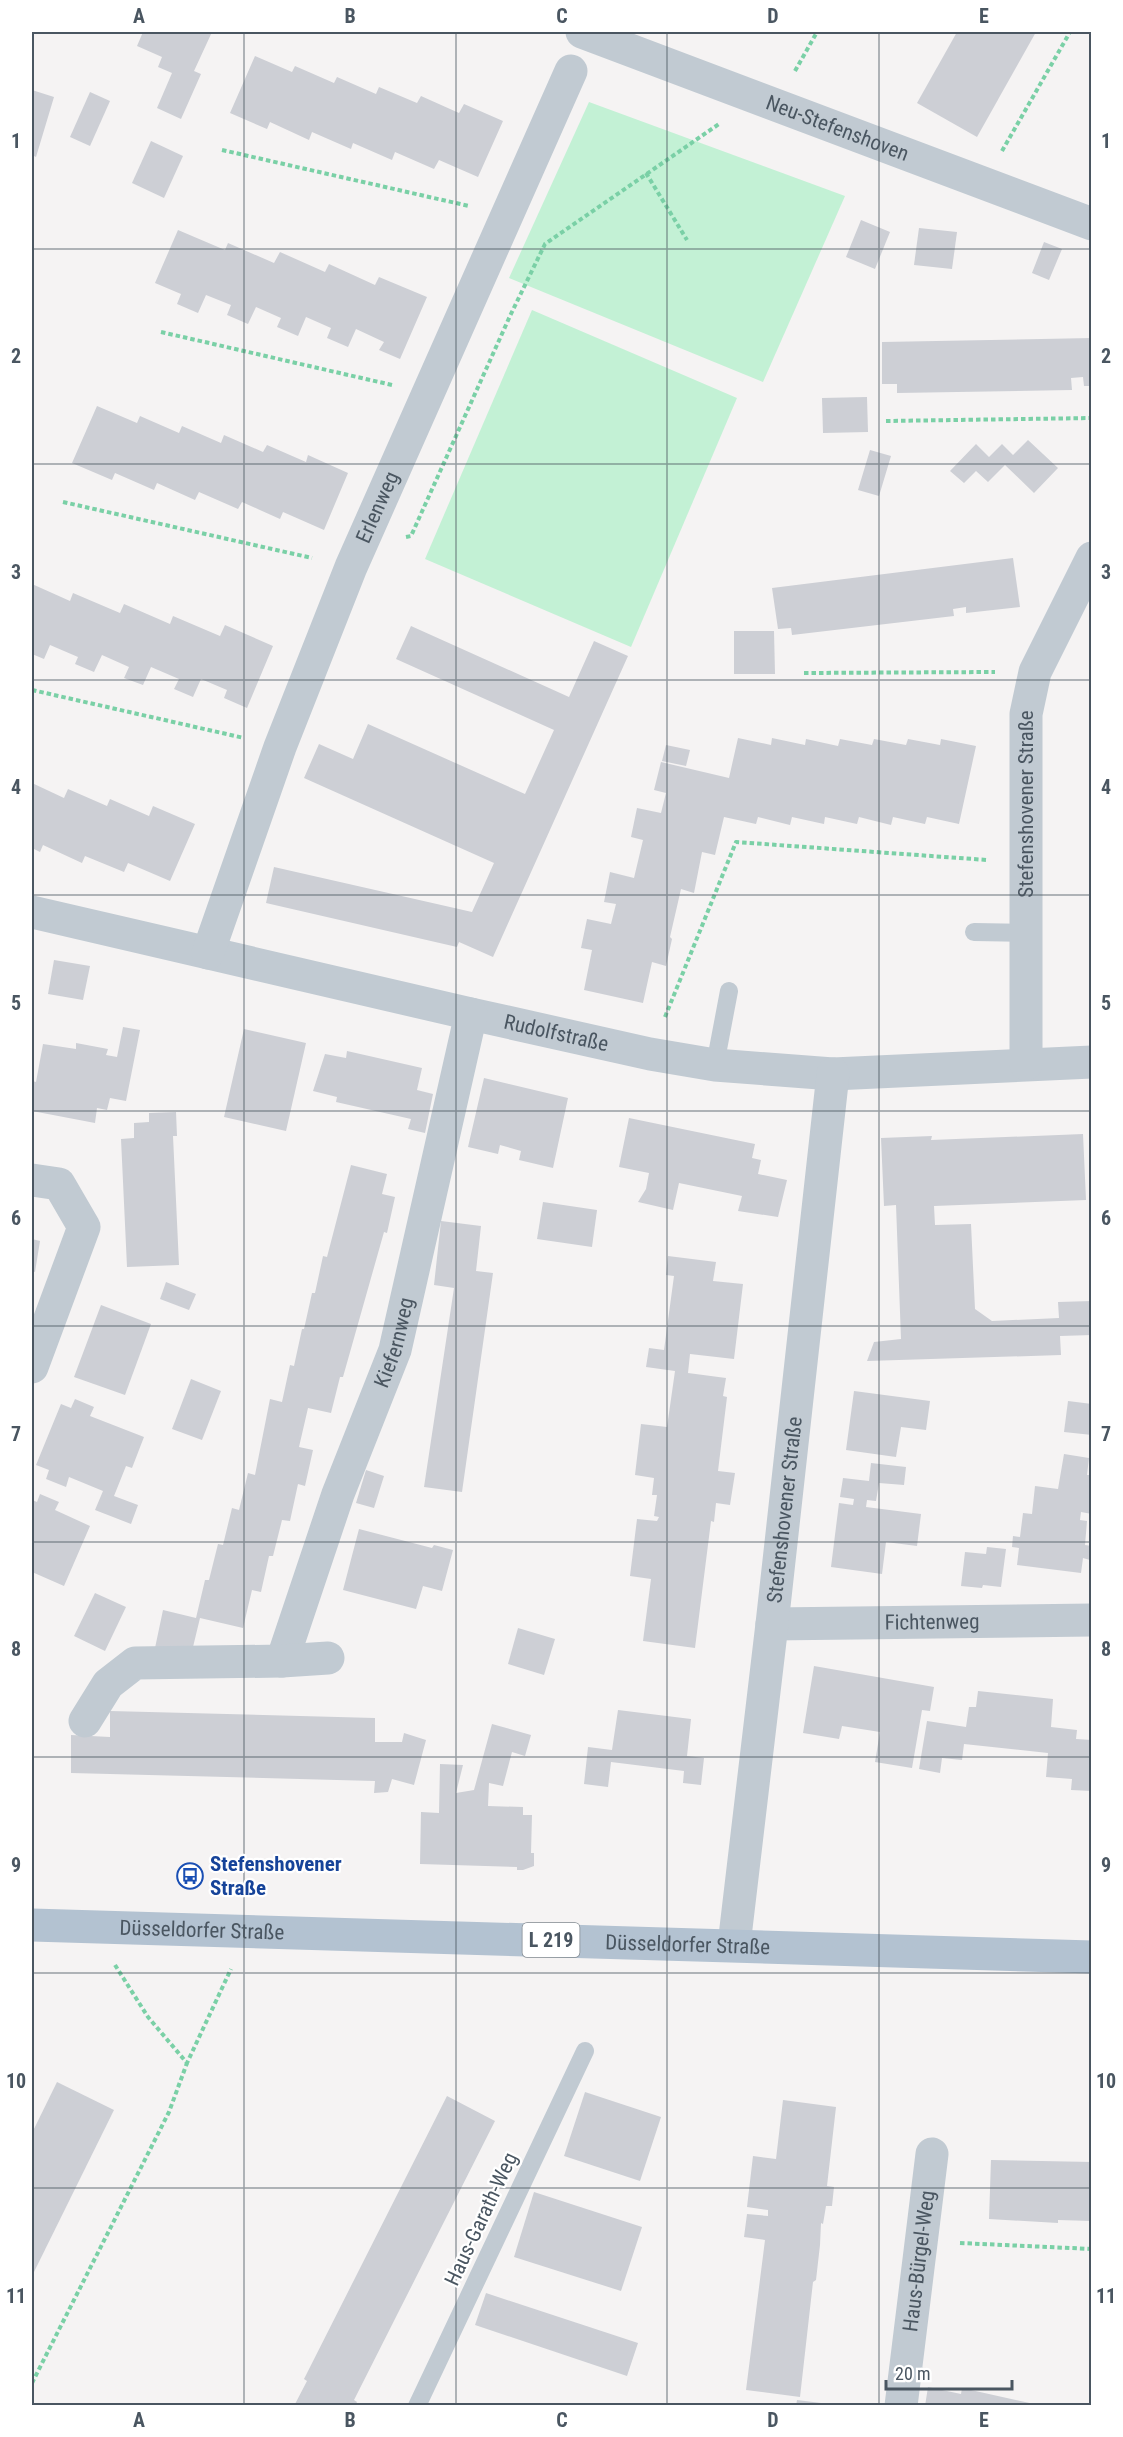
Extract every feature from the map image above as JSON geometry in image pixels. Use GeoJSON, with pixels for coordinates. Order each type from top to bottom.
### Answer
{"type":"FeatureCollection","features":[{"type":"Feature","properties":{"kind":"main road","name":"Düsseldorfer Straße"},"geometry":{"type":"LineString","coordinates":[[32,1925],[1092,1957]]}},
{"type":"Feature","properties":{"kind":"street","name":"Neu-Stefenshoven"},"geometry":{"type":"LineString","coordinates":[[582,32],[1092,224]]}},
{"type":"Feature","properties":{"kind":"street","name":"Erlenweg"},"geometry":{"type":"LineString","coordinates":[[208,953],[280,747],[357,554],[571,71]]}},
{"type":"Feature","properties":{"kind":"street","name":"Stefenshovener Straße"},"geometry":{"type":"LineString","coordinates":[[1026,1064],[1026,714],[1035,672],[1092,558]]}},
{"type":"Feature","properties":{"kind":"street","name":"Rudolfstraße"},"geometry":{"type":"LineString","coordinates":[[32,912],[471,1014],[650,1054],[715,1065],[833,1074],[1092,1062]]}},
{"type":"Feature","properties":{"kind":"street","name":"Kiefernweg"},"geometry":{"type":"LineString","coordinates":[[282,1661],[338,1494],[395,1350],[471,1014]]}},
{"type":"Feature","properties":{"kind":"street","name":"Stefenshovener Straße"},"geometry":{"type":"LineString","coordinates":[[734,1945],[833,1074]]}},
{"type":"Feature","properties":{"kind":"street"},"geometry":{"type":"LineString","coordinates":[[32,1180],[59,1184],[84,1227],[32,1368]]}},
{"type":"Feature","properties":{"kind":"street","name":"Fichtenweg"},"geometry":{"type":"LineString","coordinates":[[772,1624],[1092,1620]]}},
{"type":"Feature","properties":{"kind":"street"},"geometry":{"type":"LineString","coordinates":[[85,1721],[108,1684],[135,1663],[282,1661],[328,1658]]}},
{"type":"Feature","properties":{"kind":"street","name":"Haus-Bürgel-Weg"},"geometry":{"type":"LineString","coordinates":[[901,2406],[932,2154]]}},
{"type":"Feature","properties":{"kind":"lane"},"geometry":{"type":"LineString","coordinates":[[974,932],[1026,933]]}},
{"type":"Feature","properties":{"kind":"lane"},"geometry":{"type":"LineString","coordinates":[[715,1065],[729,991]]}},
{"type":"Feature","properties":{"kind":"lane","name":"Haus-Garath-Weg"},"geometry":{"type":"LineString","coordinates":[[417,2406],[585,2051]]}},
{"type":"Feature","properties":{"kind":"path"},"geometry":{"type":"LineString","coordinates":[[983,184],[1070,32]]}},
{"type":"Feature","properties":{"kind":"path"},"geometry":{"type":"LineString","coordinates":[[63,502],[357,554],[411,536],[545,244],[719,124],[738,91]]}},
{"type":"Feature","properties":{"kind":"path"},"geometry":{"type":"LineString","coordinates":[[222,150],[508,215]]}},
{"type":"Feature","properties":{"kind":"path"},"geometry":{"type":"LineString","coordinates":[[646,173],[687,240]]}},
{"type":"Feature","properties":{"kind":"path"},"geometry":{"type":"LineString","coordinates":[[160,332],[428,393]]}},
{"type":"Feature","properties":{"kind":"path"},"geometry":{"type":"LineString","coordinates":[[885,421],[1092,418]]}},
{"type":"Feature","properties":{"kind":"path"},"geometry":{"type":"LineString","coordinates":[[804,673],[1035,672]]}},
{"type":"Feature","properties":{"kind":"path"},"geometry":{"type":"LineString","coordinates":[[32,690],[280,747]]}},
{"type":"Feature","properties":{"kind":"path"},"geometry":{"type":"LineString","coordinates":[[650,1054],[736,842],[1026,863]]}},
{"type":"Feature","properties":{"kind":"path"},"geometry":{"type":"LineString","coordinates":[[90,1927],[148,2017],[187,2063]]}},
{"type":"Feature","properties":{"kind":"path"},"geometry":{"type":"LineString","coordinates":[[32,2384],[170,2112],[187,2063],[249,1931]]}},
{"type":"Feature","properties":{"kind":"path"},"geometry":{"type":"LineString","coordinates":[[921,2242],[1092,2249]]}},
{"type":"Feature","properties":{"kind":"green space"},"geometry":{"type":"Polygon","coordinates":[[[589,102],[845,196],[763,382],[509,278],[589,102]]]}},
{"type":"Feature","properties":{"kind":"green space"},"geometry":{"type":"Polygon","coordinates":[[[532,310],[737,398],[631,647],[425,559],[532,310]]]}},
{"type":"Feature","properties":{"kind":"building"},"geometry":{"type":"Polygon","coordinates":[[[143,32],[212,32],[194,71],[201,74],[181,119],[157,108],[172,73],[158,67],[162,57],[137,46],[143,32]]]}},
{"type":"Feature","properties":{"kind":"building"},"geometry":{"type":"Polygon","coordinates":[[[957,32],[1036,32],[977,137],[917,103],[957,32]]]}},
{"type":"Feature","properties":{"kind":"building"},"geometry":{"type":"Polygon","coordinates":[[[255,56],[292,72],[295,66],[334,83],[337,77],[376,94],[379,87],[417,103],[421,96],[459,113],[464,104],[503,121],[478,177],[439,160],[434,169],[395,152],[392,160],[353,143],[351,149],[312,132],[309,140],[270,122],[267,129],[230,113],[255,56]]]}},
{"type":"Feature","properties":{"kind":"building"},"geometry":{"type":"Polygon","coordinates":[[[32,90],[54,97],[36,157],[32,155],[32,90]]]}},
{"type":"Feature","properties":{"kind":"building"},"geometry":{"type":"Polygon","coordinates":[[[90,92],[110,101],[90,146],[70,137],[90,92]]]}},
{"type":"Feature","properties":{"kind":"building"},"geometry":{"type":"Polygon","coordinates":[[[151,141],[183,156],[164,198],[132,183],[151,141]]]}},
{"type":"Feature","properties":{"kind":"building"},"geometry":{"type":"Polygon","coordinates":[[[861,220],[890,232],[875,269],[846,257],[861,220]]]}},
{"type":"Feature","properties":{"kind":"building"},"geometry":{"type":"Polygon","coordinates":[[[919,228],[957,232],[952,269],[914,265],[919,228]]]}},
{"type":"Feature","properties":{"kind":"building"},"geometry":{"type":"Polygon","coordinates":[[[178,230],[225,250],[228,243],[274,263],[280,252],[325,272],[329,264],[375,285],[379,277],[427,297],[400,359],[379,350],[384,342],[356,329],[348,347],[327,338],[331,328],[306,317],[298,336],[277,327],[281,318],[256,307],[248,324],[227,315],[231,305],[206,295],[198,313],[177,304],[181,294],[155,283],[178,230]]]}},
{"type":"Feature","properties":{"kind":"building"},"geometry":{"type":"Polygon","coordinates":[[[1044,242],[1062,249],[1049,280],[1032,273],[1044,242]]]}},
{"type":"Feature","properties":{"kind":"building"},"geometry":{"type":"Polygon","coordinates":[[[1092,338],[1092,386],[1084,386],[1083,377],[1071,378],[1072,390],[897,393],[897,384],[882,384],[882,342],[1092,338]]]}},
{"type":"Feature","properties":{"kind":"building"},"geometry":{"type":"Polygon","coordinates":[[[867,397],[868,432],[823,433],[822,398],[867,397]]]}},
{"type":"Feature","properties":{"kind":"building"},"geometry":{"type":"Polygon","coordinates":[[[97,406],[137,423],[140,416],[179,433],[182,426],[221,443],[224,435],[263,452],[267,445],[306,462],[308,455],[348,473],[324,530],[283,512],[280,519],[242,502],[238,509],[199,492],[195,500],[157,483],[154,490],[115,473],[112,480],[72,463],[97,406]]]}},
{"type":"Feature","properties":{"kind":"building"},"geometry":{"type":"Polygon","coordinates":[[[1028,440],[1058,468],[1034,493],[1005,465],[988,482],[976,471],[964,483],[950,471],[976,444],[989,457],[1002,444],[1013,455],[1028,440]]]}},
{"type":"Feature","properties":{"kind":"building"},"geometry":{"type":"Polygon","coordinates":[[[870,450],[891,456],[879,496],[858,490],[870,450]]]}},
{"type":"Feature","properties":{"kind":"building"},"geometry":{"type":"Polygon","coordinates":[[[1013,558],[1020,607],[966,613],[966,607],[953,609],[954,616],[792,635],[791,628],[778,629],[772,588],[1013,558]]]}},
{"type":"Feature","properties":{"kind":"building"},"geometry":{"type":"Polygon","coordinates":[[[32,584],[70,601],[73,593],[120,613],[124,604],[170,624],[173,616],[220,636],[225,625],[273,646],[247,708],[224,698],[227,690],[201,679],[193,697],[174,689],[179,679],[151,667],[143,685],[124,678],[129,667],[102,655],[94,672],[75,664],[78,657],[50,645],[44,659],[32,654],[32,584]]]}},
{"type":"Feature","properties":{"kind":"building"},"geometry":{"type":"Polygon","coordinates":[[[411,626],[569,697],[594,641],[628,656],[493,957],[459,942],[457,947],[266,903],[274,867],[472,912],[494,863],[304,778],[319,744],[353,759],[368,724],[525,794],[554,730],[396,659],[411,626]]]}},
{"type":"Feature","properties":{"kind":"building"},"geometry":{"type":"Polygon","coordinates":[[[734,631],[774,631],[775,674],[734,674],[734,631]]]}},
{"type":"Feature","properties":{"kind":"building"},"geometry":{"type":"Polygon","coordinates":[[[738,738],[771,745],[772,738],[805,745],[806,739],[838,746],[840,739],[872,745],[874,739],[906,745],[908,739],[940,745],[941,739],[976,746],[959,824],[927,817],[925,824],[893,817],[891,825],[859,817],[857,824],[825,817],[824,824],[792,817],[790,825],[758,817],[756,824],[724,817],[715,855],[702,852],[694,893],[681,889],[666,966],[652,962],[643,1003],[584,990],[592,950],[581,948],[587,919],[611,924],[616,904],[604,902],[610,872],[634,878],[643,840],[631,837],[637,808],[661,813],[666,793],[654,790],[661,762],[729,778],[738,738]]]}},
{"type":"Feature","properties":{"kind":"building"},"geometry":{"type":"Polygon","coordinates":[[[666,745],[690,750],[686,766],[662,761],[666,745]]]}},
{"type":"Feature","properties":{"kind":"building"},"geometry":{"type":"Polygon","coordinates":[[[32,783],[64,798],[68,789],[107,806],[110,799],[149,816],[153,806],[195,824],[170,881],[128,863],[124,872],[85,856],[82,863],[43,845],[40,852],[32,848],[32,783]]]}},
{"type":"Feature","properties":{"kind":"building"},"geometry":{"type":"Polygon","coordinates":[[[54,960],[90,966],[83,1000],[48,994],[54,960]]]}},
{"type":"Feature","properties":{"kind":"building"},"geometry":{"type":"Polygon","coordinates":[[[123,1027],[140,1030],[126,1101],[110,1098],[107,1110],[97,1108],[95,1123],[32,1111],[32,1081],[36,1082],[43,1044],[76,1049],[76,1043],[108,1049],[106,1055],[117,1057],[123,1027]]]}},
{"type":"Feature","properties":{"kind":"building"},"geometry":{"type":"Polygon","coordinates":[[[244,1029],[306,1043],[286,1131],[224,1117],[244,1029]]]}},
{"type":"Feature","properties":{"kind":"building"},"geometry":{"type":"Polygon","coordinates":[[[347,1051],[422,1068],[417,1090],[433,1094],[425,1133],[408,1129],[411,1119],[336,1102],[337,1097],[313,1091],[325,1054],[346,1058],[347,1051]]]}},
{"type":"Feature","properties":{"kind":"building"},"geometry":{"type":"Polygon","coordinates":[[[484,1078],[568,1098],[553,1168],[519,1160],[521,1151],[500,1145],[498,1154],[468,1147],[484,1078]]]}},
{"type":"Feature","properties":{"kind":"building"},"geometry":{"type":"Polygon","coordinates":[[[176,1112],[177,1136],[173,1136],[179,1265],[127,1267],[121,1139],[134,1138],[134,1123],[149,1122],[149,1113],[176,1112]]]}},
{"type":"Feature","properties":{"kind":"building"},"geometry":{"type":"Polygon","coordinates":[[[629,1118],[755,1144],[752,1158],[761,1160],[758,1174],[787,1180],[778,1217],[738,1211],[742,1196],[679,1183],[673,1210],[638,1202],[646,1189],[649,1173],[619,1167],[629,1118]]]}},
{"type":"Feature","properties":{"kind":"building"},"geometry":{"type":"Polygon","coordinates":[[[1083,1134],[1086,1200],[934,1206],[935,1225],[971,1224],[975,1309],[992,1321],[1059,1318],[1058,1302],[1092,1301],[1092,1335],[1060,1336],[1061,1355],[867,1361],[874,1342],[901,1339],[896,1205],[884,1206],[881,1138],[932,1136],[931,1140],[1083,1134]]]}},
{"type":"Feature","properties":{"kind":"building"},"geometry":{"type":"Polygon","coordinates":[[[351,1165],[387,1174],[382,1194],[395,1197],[387,1233],[384,1232],[331,1413],[308,1408],[299,1447],[313,1450],[305,1486],[298,1484],[290,1521],[282,1520],[273,1556],[269,1556],[261,1592],[252,1590],[243,1628],[200,1618],[193,1647],[155,1648],[163,1610],[196,1618],[205,1580],[209,1580],[218,1544],[223,1545],[232,1508],[239,1510],[248,1473],[255,1475],[270,1399],[282,1402],[290,1365],[294,1366],[312,1293],[315,1293],[323,1256],[327,1257],[351,1165]]]}},
{"type":"Feature","properties":{"kind":"building"},"geometry":{"type":"Polygon","coordinates":[[[543,1202],[597,1210],[592,1247],[537,1239],[543,1202]]]}},
{"type":"Feature","properties":{"kind":"building"},"geometry":{"type":"Polygon","coordinates":[[[441,1221],[481,1226],[476,1271],[493,1273],[462,1492],[424,1487],[454,1288],[434,1285],[441,1221]]]}},
{"type":"Feature","properties":{"kind":"building"},"geometry":{"type":"Polygon","coordinates":[[[32,1239],[40,1241],[35,1272],[32,1271],[32,1239]]]}},
{"type":"Feature","properties":{"kind":"building"},"geometry":{"type":"Polygon","coordinates":[[[668,1256],[716,1262],[713,1281],[743,1284],[734,1359],[690,1354],[688,1373],[726,1378],[723,1396],[727,1397],[718,1471],[735,1473],[730,1505],[716,1503],[714,1522],[711,1521],[695,1648],[643,1641],[651,1579],[630,1576],[637,1519],[657,1521],[659,1517],[654,1516],[657,1495],[652,1495],[654,1478],[635,1475],[641,1424],[667,1427],[675,1371],[646,1367],[649,1348],[664,1350],[674,1276],[666,1275],[668,1256]]]}},
{"type":"Feature","properties":{"kind":"building"},"geometry":{"type":"Polygon","coordinates":[[[166,1282],[196,1294],[189,1310],[160,1299],[166,1282]]]}},
{"type":"Feature","properties":{"kind":"building"},"geometry":{"type":"Polygon","coordinates":[[[101,1305],[151,1324],[125,1395],[74,1377],[101,1305]]]}},
{"type":"Feature","properties":{"kind":"building"},"geometry":{"type":"Polygon","coordinates":[[[191,1379],[221,1391],[202,1440],[172,1429],[191,1379]]]}},
{"type":"Feature","properties":{"kind":"building"},"geometry":{"type":"Polygon","coordinates":[[[854,1391],[930,1401],[926,1430],[901,1427],[896,1457],[846,1450],[854,1391]]]}},
{"type":"Feature","properties":{"kind":"building"},"geometry":{"type":"Polygon","coordinates":[[[75,1399],[94,1407],[90,1416],[144,1437],[132,1468],[126,1466],[114,1496],[138,1505],[131,1524],[95,1510],[103,1491],[69,1477],[66,1487],[46,1479],[49,1470],[36,1465],[61,1404],[71,1408],[75,1399]]]}},
{"type":"Feature","properties":{"kind":"building"},"geometry":{"type":"Polygon","coordinates":[[[1068,1401],[1092,1404],[1092,1435],[1064,1432],[1068,1401]]]}},
{"type":"Feature","properties":{"kind":"building"},"geometry":{"type":"Polygon","coordinates":[[[1064,1454],[1089,1458],[1087,1475],[1092,1475],[1092,1514],[1081,1512],[1080,1520],[1087,1521],[1085,1545],[1092,1546],[1090,1560],[1083,1558],[1081,1573],[1017,1565],[1019,1548],[1012,1547],[1013,1536],[1020,1537],[1023,1513],[1032,1514],[1035,1486],[1058,1489],[1064,1454]]]}},
{"type":"Feature","properties":{"kind":"building"},"geometry":{"type":"Polygon","coordinates":[[[871,1463],[906,1467],[904,1485],[879,1483],[876,1501],[867,1500],[866,1507],[921,1514],[917,1546],[886,1542],[882,1574],[831,1567],[839,1503],[853,1505],[854,1499],[840,1497],[843,1478],[869,1481],[871,1463]]]}},
{"type":"Feature","properties":{"kind":"building"},"geometry":{"type":"Polygon","coordinates":[[[366,1470],[384,1476],[374,1508],[356,1503],[366,1470]]]}},
{"type":"Feature","properties":{"kind":"building"},"geometry":{"type":"Polygon","coordinates":[[[40,1494],[59,1502],[55,1510],[90,1526],[64,1586],[32,1572],[32,1500],[37,1502],[40,1494]]]}},
{"type":"Feature","properties":{"kind":"building"},"geometry":{"type":"Polygon","coordinates":[[[359,1529],[432,1548],[434,1545],[453,1550],[442,1591],[423,1586],[416,1609],[343,1590],[359,1529]]]}},
{"type":"Feature","properties":{"kind":"building"},"geometry":{"type":"Polygon","coordinates":[[[987,1547],[1006,1549],[1001,1587],[961,1586],[965,1552],[986,1554],[987,1547]]]}},
{"type":"Feature","properties":{"kind":"building"},"geometry":{"type":"Polygon","coordinates":[[[95,1593],[126,1607],[105,1651],[74,1636],[95,1593]]]}},
{"type":"Feature","properties":{"kind":"building"},"geometry":{"type":"Polygon","coordinates":[[[518,1628],[555,1639],[544,1675],[508,1664],[518,1628]]]}},
{"type":"Feature","properties":{"kind":"building"},"geometry":{"type":"Polygon","coordinates":[[[814,1666],[934,1687],[930,1711],[922,1710],[912,1768],[875,1762],[880,1732],[842,1726],[839,1739],[803,1733],[814,1666]]]}},
{"type":"Feature","properties":{"kind":"building"},"geometry":{"type":"Polygon","coordinates":[[[978,1691],[1053,1699],[1051,1727],[1077,1730],[1076,1739],[1092,1740],[1092,1791],[1071,1790],[1072,1779],[1046,1777],[1048,1753],[964,1744],[962,1760],[942,1758],[940,1773],[919,1769],[927,1721],[966,1727],[969,1707],[976,1707],[978,1691]]]}},
{"type":"Feature","properties":{"kind":"building"},"geometry":{"type":"Polygon","coordinates":[[[618,1710],[691,1719],[687,1756],[704,1758],[701,1785],[683,1783],[684,1771],[611,1762],[608,1787],[584,1784],[588,1747],[612,1750],[618,1710]]]}},
{"type":"Feature","properties":{"kind":"building"},"geometry":{"type":"Polygon","coordinates":[[[110,1711],[375,1718],[375,1742],[402,1742],[404,1733],[426,1740],[414,1785],[392,1779],[388,1792],[374,1793],[375,1781],[71,1773],[71,1735],[110,1737],[110,1711]]]}},
{"type":"Feature","properties":{"kind":"building"},"geometry":{"type":"Polygon","coordinates":[[[492,1724],[531,1735],[525,1756],[512,1752],[503,1786],[489,1783],[488,1806],[523,1807],[523,1815],[532,1815],[531,1853],[534,1853],[534,1866],[517,1870],[517,1867],[420,1864],[421,1812],[439,1813],[440,1764],[463,1765],[456,1793],[474,1790],[492,1724]]]}},
{"type":"Feature","properties":{"kind":"building"},"geometry":{"type":"Polygon","coordinates":[[[57,2082],[114,2110],[32,2276],[32,2133],[57,2082]]]}},
{"type":"Feature","properties":{"kind":"building"},"geometry":{"type":"Polygon","coordinates":[[[585,2092],[661,2117],[640,2181],[564,2156],[585,2092]]]}},
{"type":"Feature","properties":{"kind":"building"},"geometry":{"type":"Polygon","coordinates":[[[447,2096],[495,2121],[354,2400],[357,2402],[355,2406],[294,2406],[307,2381],[304,2379],[447,2096]]]}},
{"type":"Feature","properties":{"kind":"building"},"geometry":{"type":"Polygon","coordinates":[[[783,2100],[836,2107],[827,2186],[834,2187],[832,2206],[826,2206],[823,2224],[821,2223],[816,2280],[813,2282],[800,2397],[746,2390],[765,2240],[744,2237],[747,2214],[768,2216],[768,2210],[747,2207],[753,2156],[776,2159],[783,2100]]]}},
{"type":"Feature","properties":{"kind":"building"},"geometry":{"type":"Polygon","coordinates":[[[991,2160],[1092,2162],[1092,2221],[1058,2220],[1058,2223],[989,2219],[991,2160]]]}},
{"type":"Feature","properties":{"kind":"building"},"geometry":{"type":"Polygon","coordinates":[[[534,2192],[642,2227],[621,2291],[514,2257],[534,2192]]]}},
{"type":"Feature","properties":{"kind":"building"},"geometry":{"type":"Polygon","coordinates":[[[486,2293],[638,2343],[627,2376],[475,2325],[486,2293]]]}},
{"type":"Feature","properties":{"kind":"building"},"geometry":{"type":"Polygon","coordinates":[[[928,2387],[961,2394],[962,2388],[1043,2406],[925,2406],[928,2387]]]}},
{"type":"Feature","properties":{"kind":"building"},"geometry":{"type":"Polygon","coordinates":[[[797,2400],[829,2404],[829,2406],[796,2406],[797,2400]]]}},
{"type":"Feature","properties":{"kind":"place","name":"Stefenshovener Straße"},"geometry":{"type":"Point","coordinates":[190,1876]}}]}
